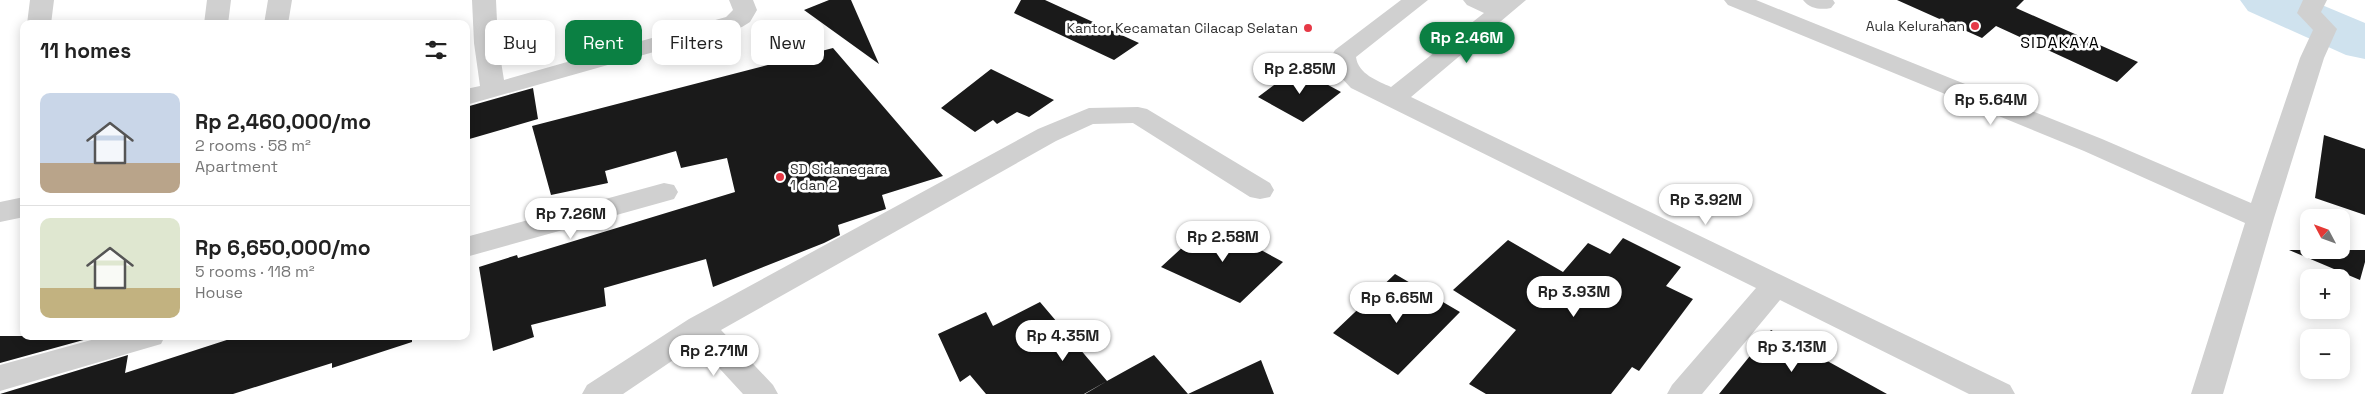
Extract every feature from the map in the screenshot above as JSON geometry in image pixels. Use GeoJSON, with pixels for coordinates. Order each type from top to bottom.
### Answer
{"type":"FeatureCollection","features":[{"type":"Feature","properties":{"kind":"street"},"geometry":{"type":"LineString","coordinates":[[39,20],[42,0]]}},
{"type":"Feature","properties":{"kind":"street"},"geometry":{"type":"LineString","coordinates":[[216,20],[219,0]]}},
{"type":"Feature","properties":{"kind":"street"},"geometry":{"type":"LineString","coordinates":[[277,20],[280,0]]}},
{"type":"Feature","properties":{"kind":"street"},"geometry":{"type":"LineString","coordinates":[[484,0],[486,43],[493,91]]}},
{"type":"Feature","properties":{"kind":"street"},"geometry":{"type":"LineString","coordinates":[[470,96],[734,22],[742,17],[745,10],[741,0]]}},
{"type":"Feature","properties":{"kind":"street"},"geometry":{"type":"LineString","coordinates":[[1416,0],[1344,56],[1345,66],[1360,82],[1999,394]]}},
{"type":"Feature","properties":{"kind":"street"},"geometry":{"type":"LineString","coordinates":[[1475,0],[1507,6]]}},
{"type":"Feature","properties":{"kind":"street"},"geometry":{"type":"LineString","coordinates":[[1736,0],[2093,145],[2260,218]]}},
{"type":"Feature","properties":{"kind":"street"},"geometry":{"type":"LineString","coordinates":[[1395,98],[1507,6]]}},
{"type":"Feature","properties":{"kind":"street"},"geometry":{"type":"LineString","coordinates":[[2207,394],[2260,218],[2312,58],[2316,14]]}},
{"type":"Feature","properties":{"kind":"street"},"geometry":{"type":"LineString","coordinates":[[598,394],[700,328],[1046,135],[1089,116],[1138,115],[1260,190]]}},
{"type":"Feature","properties":{"kind":"street"},"geometry":{"type":"LineString","coordinates":[[470,247],[664,192]]}},
{"type":"Feature","properties":{"kind":"street"},"geometry":{"type":"LineString","coordinates":[[0,212],[20,208]]}},
{"type":"Feature","properties":{"kind":"street"},"geometry":{"type":"LineString","coordinates":[[1683,394],[1776,285]]}},
{"type":"Feature","properties":{"kind":"street"},"geometry":{"type":"LineString","coordinates":[[700,328],[762,394]]}},
{"type":"Feature","properties":{"kind":"street"},"geometry":{"type":"LineString","coordinates":[[0,378],[136,340]]}},
{"type":"Feature","properties":{"kind":"building"},"geometry":{"type":"Polygon","coordinates":[[[829,0],[851,0],[879,64],[824,24],[824,20],[818,20],[804,10],[829,0]]]}},
{"type":"Feature","properties":{"kind":"building"},"geometry":{"type":"Polygon","coordinates":[[[1021,0],[1045,0],[1139,43],[1114,60],[1014,13],[1021,0]]]}},
{"type":"Feature","properties":{"kind":"building"},"geometry":{"type":"Polygon","coordinates":[[[1897,0],[2024,0],[2016,8],[2138,62],[2117,82],[1996,26],[1982,38],[1897,0]]]}},
{"type":"Feature","properties":{"kind":"building"},"geometry":{"type":"Polygon","coordinates":[[[833,48],[943,176],[882,195],[886,209],[838,225],[840,235],[713,287],[706,259],[604,288],[606,306],[531,325],[534,337],[493,351],[479,267],[517,255],[518,258],[735,192],[727,158],[681,168],[676,151],[605,171],[608,183],[551,195],[532,126],[767,65],[824,65],[824,50],[833,48]]]}},
{"type":"Feature","properties":{"kind":"building"},"geometry":{"type":"Polygon","coordinates":[[[1297,68],[1341,92],[1303,122],[1258,97],[1297,68]]]}},
{"type":"Feature","properties":{"kind":"building"},"geometry":{"type":"Polygon","coordinates":[[[991,69],[1054,100],[1029,117],[1017,112],[997,124],[993,120],[975,132],[941,108],[991,69]]]}},
{"type":"Feature","properties":{"kind":"building"},"geometry":{"type":"Polygon","coordinates":[[[533,88],[538,119],[470,139],[470,106],[533,88]]]}},
{"type":"Feature","properties":{"kind":"building"},"geometry":{"type":"Polygon","coordinates":[[[2324,135],[2365,149],[2365,215],[2315,198],[2324,135]]]}},
{"type":"Feature","properties":{"kind":"building"},"geometry":{"type":"Polygon","coordinates":[[[1210,222],[1283,262],[1240,303],[1161,267],[1210,222]]]}},
{"type":"Feature","properties":{"kind":"building"},"geometry":{"type":"Polygon","coordinates":[[[1623,238],[1681,267],[1666,286],[1693,299],[1639,371],[1632,367],[1611,394],[1486,394],[1469,384],[1516,330],[1453,290],[1508,240],[1563,272],[1588,243],[1610,254],[1623,238]]]}},
{"type":"Feature","properties":{"kind":"building"},"geometry":{"type":"Polygon","coordinates":[[[2289,250],[2300,250],[2300,255],[2289,250]]]}},
{"type":"Feature","properties":{"kind":"building"},"geometry":{"type":"Polygon","coordinates":[[[2350,250],[2365,250],[2365,262],[2360,280],[2350,276],[2350,269],[2334,269],[2310,259],[2350,259],[2350,250]]]}},
{"type":"Feature","properties":{"kind":"building"},"geometry":{"type":"Polygon","coordinates":[[[1395,274],[1460,312],[1398,375],[1333,333],[1395,274]]]}},
{"type":"Feature","properties":{"kind":"building"},"geometry":{"type":"Polygon","coordinates":[[[1040,302],[1107,381],[1084,394],[986,394],[970,375],[960,382],[938,334],[986,312],[993,326],[1040,302]]]}},
{"type":"Feature","properties":{"kind":"building"},"geometry":{"type":"Polygon","coordinates":[[[1771,330],[1887,394],[1719,394],[1771,330]]]}},
{"type":"Feature","properties":{"kind":"building"},"geometry":{"type":"Polygon","coordinates":[[[0,336],[20,336],[20,340],[83,340],[0,363],[0,336]]]}},
{"type":"Feature","properties":{"kind":"building"},"geometry":{"type":"Polygon","coordinates":[[[227,340],[412,340],[412,342],[332,368],[332,363],[233,394],[0,394],[128,355],[125,373],[227,340]]]}},
{"type":"Feature","properties":{"kind":"building"},"geometry":{"type":"Polygon","coordinates":[[[1154,355],[1188,394],[1085,394],[1154,355]]]}},
{"type":"Feature","properties":{"kind":"building"},"geometry":{"type":"Polygon","coordinates":[[[1261,360],[1274,394],[1188,394],[1261,360]]]}},
{"type":"Feature","properties":{"kind":"waterway"},"geometry":{"type":"LineString","coordinates":[[2266,0],[2365,43]]}},
{"type":"Feature","properties":{"kind":"place","name":"Aula Kelurahan"},"geometry":{"type":"Point","coordinates":[1975,26]}},
{"type":"Feature","properties":{"kind":"place","name":"Kantor Kecamatan Cilacap Selatan"},"geometry":{"type":"Point","coordinates":[1308,28]}},
{"type":"Feature","properties":{"kind":"place","name":"SD Sidanegara 1 dan 2"},"geometry":{"type":"Point","coordinates":[780,177]}},
{"type":"Feature","properties":{"kind":"district","name":"SIDAKAYA"},"geometry":{"type":"Point","coordinates":[2060,42]}}]}
